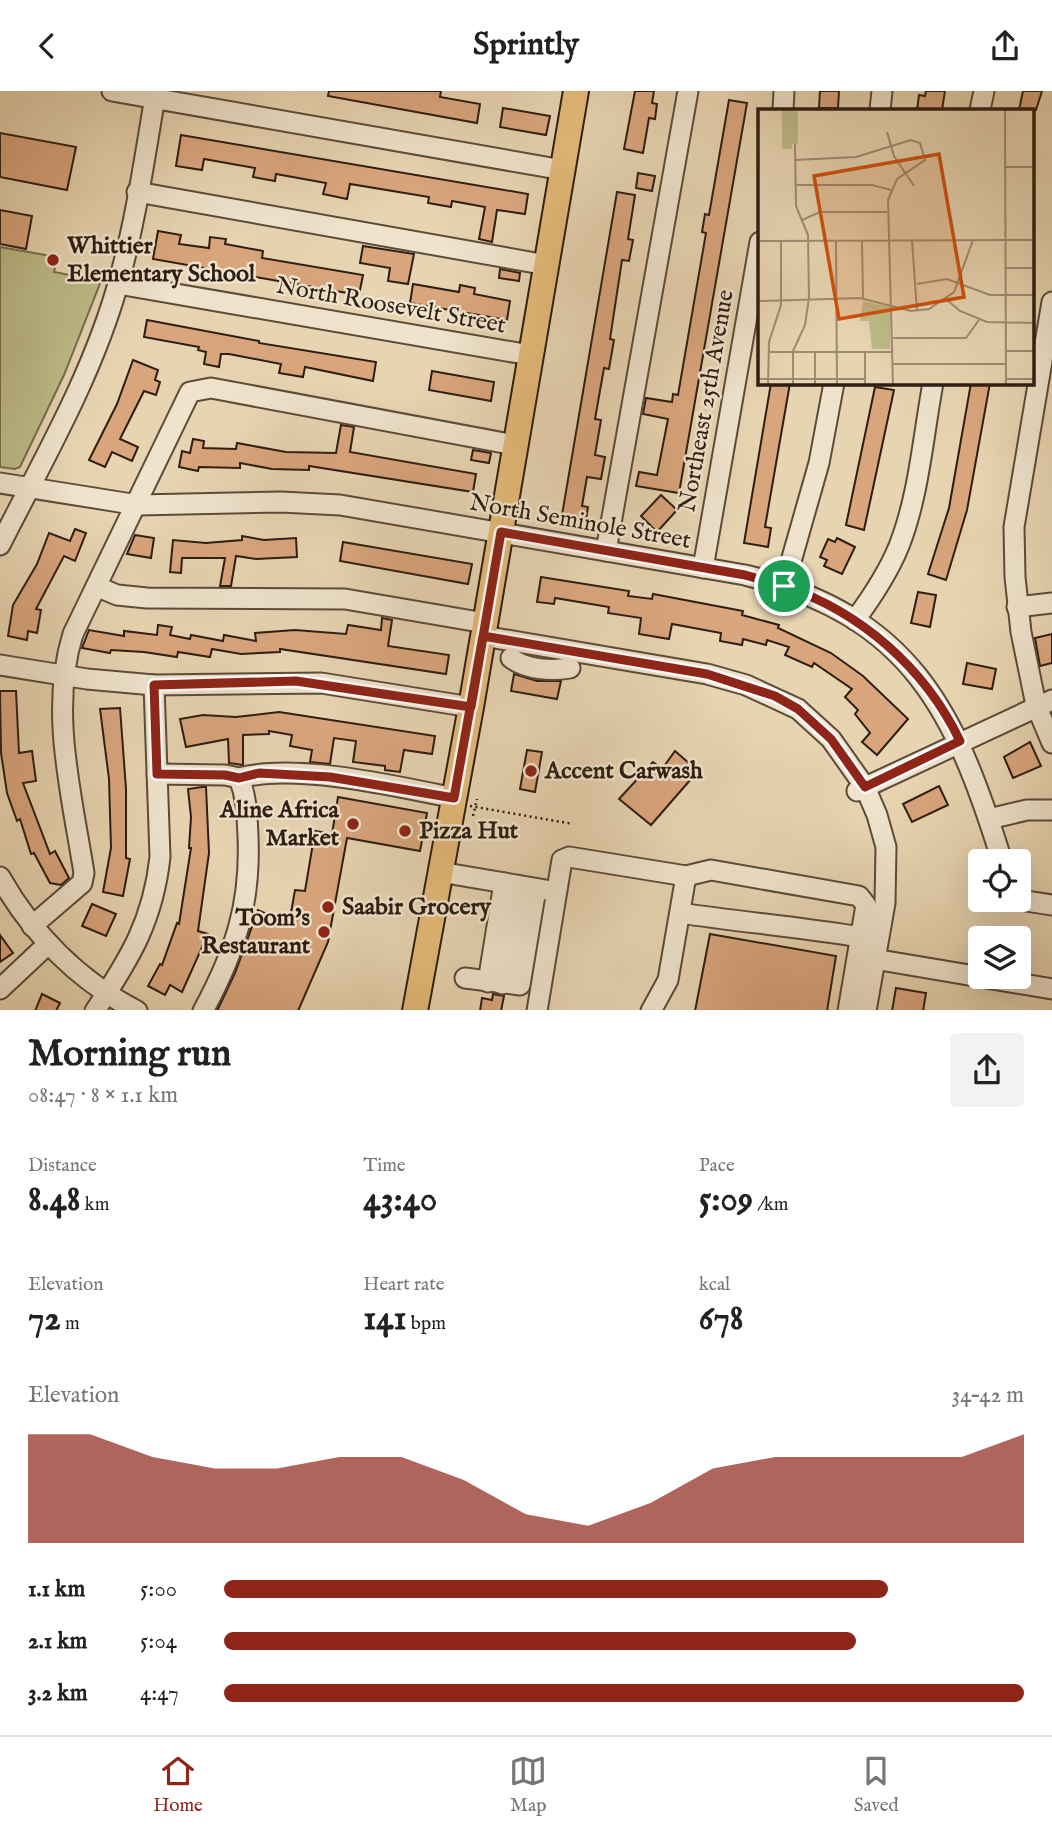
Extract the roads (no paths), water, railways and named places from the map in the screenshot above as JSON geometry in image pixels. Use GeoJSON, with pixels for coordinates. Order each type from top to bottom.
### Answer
{"type":"FeatureCollection","features":[{"type":"Feature","properties":{"kind":"main road"},"geometry":{"type":"LineString","coordinates":[[415,1010],[440,872],[467,805],[471,707],[576,91]]}},
{"type":"Feature","properties":{"kind":"street"},"geometry":{"type":"LineString","coordinates":[[112,91],[155,95],[563,170]]}},
{"type":"Feature","properties":{"kind":"street"},"geometry":{"type":"LineString","coordinates":[[606,551],[688,91]]}},
{"type":"Feature","properties":{"kind":"street"},"geometry":{"type":"LineString","coordinates":[[783,109],[785,91]]}},
{"type":"Feature","properties":{"kind":"street"},"geometry":{"type":"LineString","coordinates":[[880,109],[882,91]]}},
{"type":"Feature","properties":{"kind":"street"},"geometry":{"type":"LineString","coordinates":[[980,109],[984,91]]}},
{"type":"Feature","properties":{"kind":"street"},"geometry":{"type":"LineString","coordinates":[[0,545],[86,371],[118,284],[155,95]]}},
{"type":"Feature","properties":{"kind":"street"},"geometry":{"type":"LineString","coordinates":[[137,192],[547,265]]}},
{"type":"Feature","properties":{"kind":"street","name":"Northeast 25th Avenue"},"geometry":{"type":"LineString","coordinates":[[703,568],[758,253]]}},
{"type":"Feature","properties":{"kind":"street","name":"North Roosevelt Street"},"geometry":{"type":"LineString","coordinates":[[118,284],[530,355]]}},
{"type":"Feature","properties":{"kind":"street"},"geometry":{"type":"LineString","coordinates":[[1052,302],[1014,527],[1017,607],[1044,702],[1052,743]]}},
{"type":"Feature","properties":{"kind":"street"},"geometry":{"type":"LineString","coordinates":[[784,586],[819,463],[834,385]]}},
{"type":"Feature","properties":{"kind":"street"},"geometry":{"type":"LineString","coordinates":[[855,620],[881,583],[899,546],[914,494],[933,385]]}},
{"type":"Feature","properties":{"kind":"street"},"geometry":{"type":"LineString","coordinates":[[32,926],[82,883],[84,873],[63,714],[62,676],[73,634],[138,505],[190,392],[211,388],[515,445]]}},
{"type":"Feature","properties":{"kind":"street","name":"North Seminole Street"},"geometry":{"type":"LineString","coordinates":[[0,482],[138,505],[320,503],[703,568],[784,586],[823,601],[855,620],[890,647],[922,681],[939,703],[960,741],[998,849]]}},
{"type":"Feature","properties":{"kind":"street"},"geometry":{"type":"LineString","coordinates":[[98,587],[117,595],[147,598],[345,599],[707,674],[756,688],[798,709],[831,739],[877,815],[888,866],[885,903],[866,1010]]}},
{"type":"Feature","properties":{"kind":"street"},"geometry":{"type":"LineString","coordinates":[[1017,607],[1052,603]]}},
{"type":"Feature","properties":{"kind":"street"},"geometry":{"type":"LineString","coordinates":[[511,659],[522,665],[549,670],[570,668]]}},
{"type":"Feature","properties":{"kind":"street"},"geometry":{"type":"LineString","coordinates":[[0,665],[62,676],[154,685],[296,681],[471,707]]}},
{"type":"Feature","properties":{"kind":"street"},"geometry":{"type":"LineString","coordinates":[[95,1010],[131,956],[152,908],[160,857],[154,685]]}},
{"type":"Feature","properties":{"kind":"street"},"geometry":{"type":"LineString","coordinates":[[861,789],[1044,702]]}},
{"type":"Feature","properties":{"kind":"street"},"geometry":{"type":"LineString","coordinates":[[157,774],[225,775],[239,778],[259,773],[330,777],[467,805]]}},
{"type":"Feature","properties":{"kind":"street"},"geometry":{"type":"LineString","coordinates":[[203,1010],[238,934],[247,900],[246,796],[239,778]]}},
{"type":"Feature","properties":{"kind":"street"},"geometry":{"type":"LineString","coordinates":[[989,819],[1027,810],[1052,810]]}},
{"type":"Feature","properties":{"kind":"street"},"geometry":{"type":"LineString","coordinates":[[537,1010],[562,860],[569,857],[686,876],[711,870],[859,896],[866,905],[848,1010]]}},
{"type":"Feature","properties":{"kind":"street"},"geometry":{"type":"LineString","coordinates":[[440,872],[557,892]]}},
{"type":"Feature","properties":{"kind":"street"},"geometry":{"type":"LineString","coordinates":[[651,1010],[668,980],[686,876]]}},
{"type":"Feature","properties":{"kind":"street"},"geometry":{"type":"LineString","coordinates":[[1,880],[32,926],[48,944],[107,993],[137,1010]]}},
{"type":"Feature","properties":{"kind":"street"},"geometry":{"type":"LineString","coordinates":[[495,983],[520,886]]}},
{"type":"Feature","properties":{"kind":"street"},"geometry":{"type":"LineString","coordinates":[[465,978],[520,985],[520,886]]}},
{"type":"Feature","properties":{"kind":"street"},"geometry":{"type":"LineString","coordinates":[[1031,902],[1052,905]]}},
{"type":"Feature","properties":{"kind":"street"},"geometry":{"type":"LineString","coordinates":[[680,913],[749,924],[772,923],[860,937]]}},
{"type":"Feature","properties":{"kind":"street"},"geometry":{"type":"LineString","coordinates":[[0,989],[48,944]]}},
{"type":"Feature","properties":{"kind":"street"},"geometry":{"type":"LineString","coordinates":[[874,959],[1052,989]]}},
{"type":"Feature","properties":{"kind":"place","name":"Whittier Elementary School"},"geometry":{"type":"Point","coordinates":[53,260]}},
{"type":"Feature","properties":{"kind":"place","name":"Accent Carwash"},"geometry":{"type":"Point","coordinates":[531,771]}},
{"type":"Feature","properties":{"kind":"place","name":"Aline Africa Market"},"geometry":{"type":"Point","coordinates":[353,824]}},
{"type":"Feature","properties":{"kind":"place","name":"Pizza Hut"},"geometry":{"type":"Point","coordinates":[405,831]}},
{"type":"Feature","properties":{"kind":"place","name":"Saabir Grocery"},"geometry":{"type":"Point","coordinates":[328,907]}},
{"type":"Feature","properties":{"kind":"place","name":"Toom's Restaurant"},"geometry":{"type":"Point","coordinates":[324,932]}}]}
